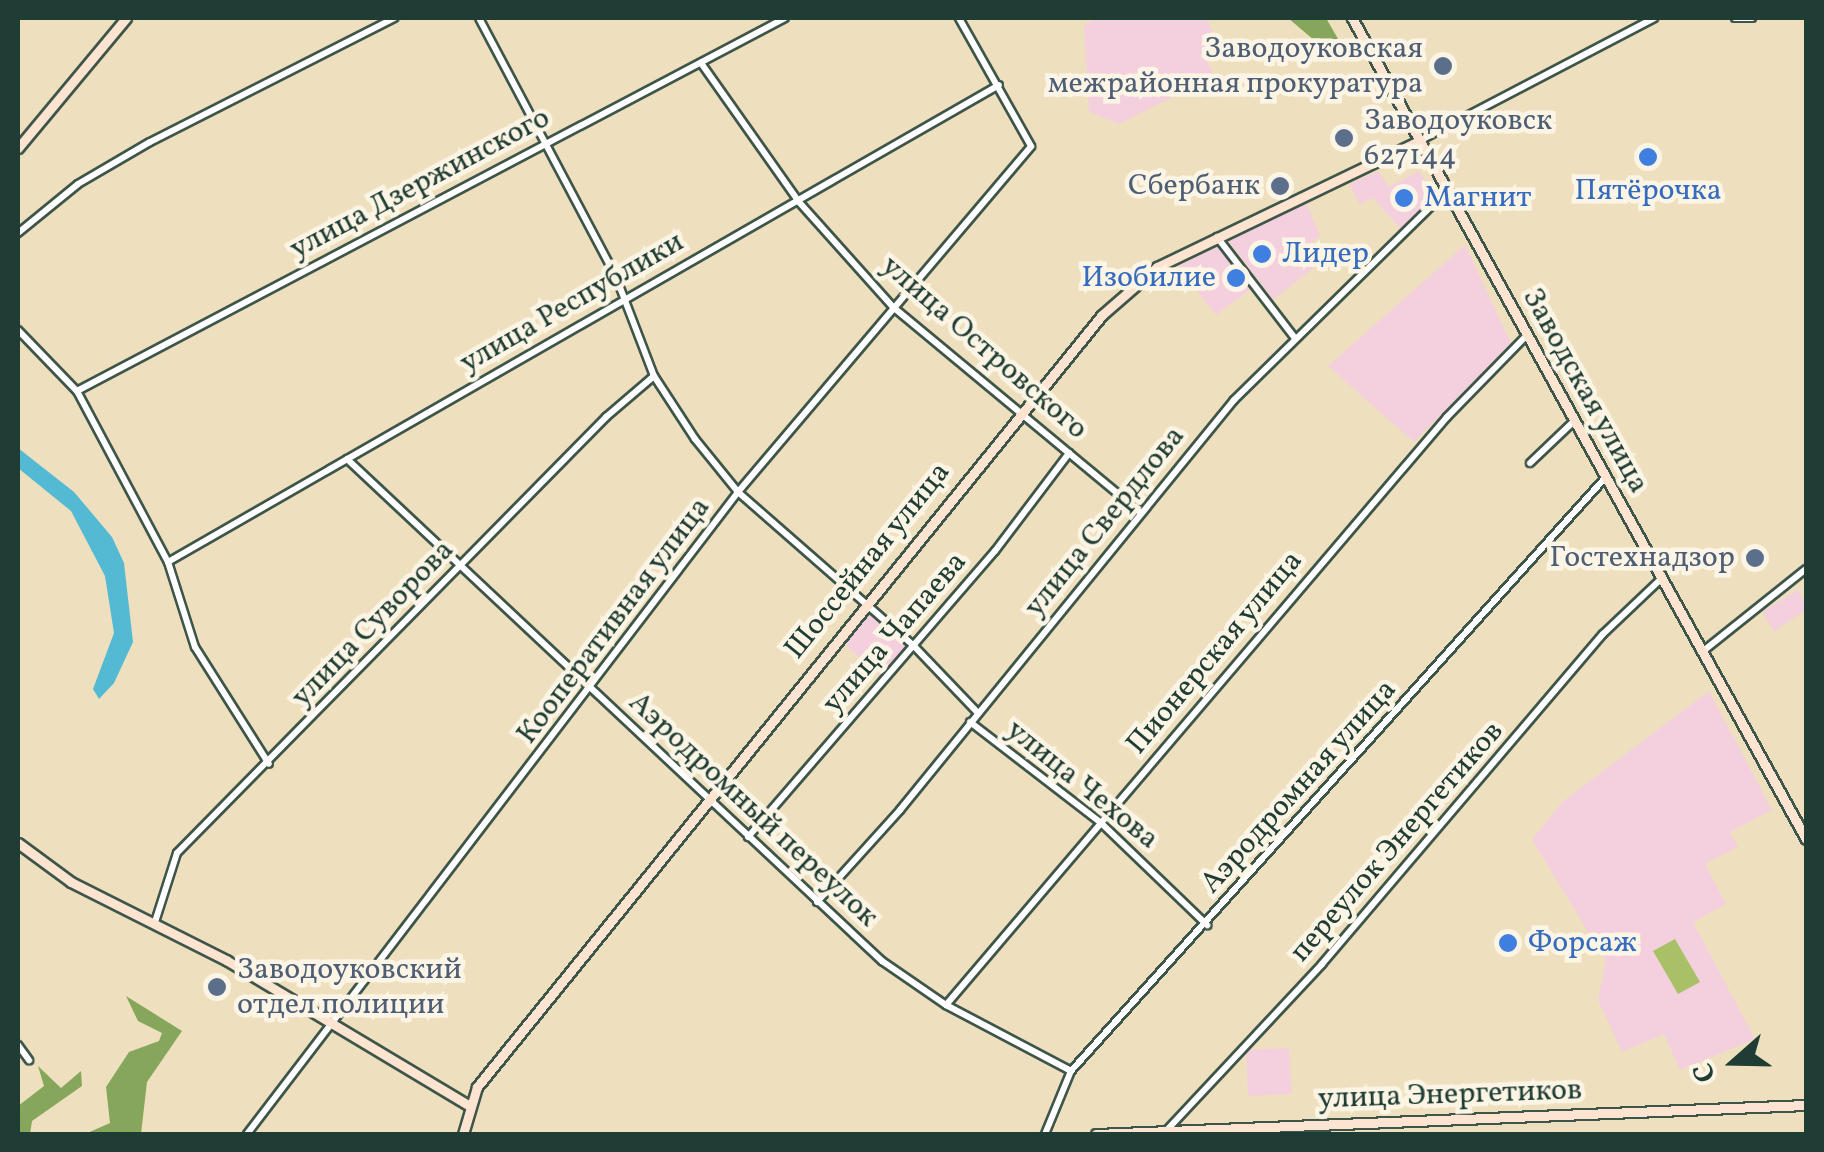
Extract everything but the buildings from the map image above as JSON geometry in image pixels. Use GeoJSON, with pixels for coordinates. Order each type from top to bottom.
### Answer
{"type":"FeatureCollection","features":[{"type":"Feature","properties":{"kind":"street"},"geometry":{"type":"LineString","coordinates":[[18,148],[126,18]]}},
{"type":"Feature","properties":{"kind":"street"},"geometry":{"type":"LineString","coordinates":[[18,234],[78,184],[150,142],[394,18]]}},
{"type":"Feature","properties":{"kind":"street"},"geometry":{"type":"LineString","coordinates":[[479,18],[622,297],[654,376],[738,492],[914,646],[978,713]]}},
{"type":"Feature","properties":{"kind":"street","name":"улица Дзержинского"},"geometry":{"type":"LineString","coordinates":[[77,391],[785,18]]}},
{"type":"Feature","properties":{"kind":"street"},"geometry":{"type":"LineString","coordinates":[[958,18],[999,84]]}},
{"type":"Feature","properties":{"kind":"street","name":"Заводская улица"},"geometry":{"type":"LineString","coordinates":[[1352,18],[1806,839]]}},
{"type":"Feature","properties":{"kind":"street"},"geometry":{"type":"LineString","coordinates":[[1421,140],[1654,18]]}},
{"type":"Feature","properties":{"kind":"street"},"geometry":{"type":"LineString","coordinates":[[1734,18],[1752,18]]}},
{"type":"Feature","properties":{"kind":"street","name":"улица Островского"},"geometry":{"type":"LineString","coordinates":[[700,63],[799,202],[893,307],[1141,513]]}},
{"type":"Feature","properties":{"kind":"street","name":"Кооперативная улица"},"geometry":{"type":"LineString","coordinates":[[247,1134],[592,691],[738,492],[1031,146],[999,84]]}},
{"type":"Feature","properties":{"kind":"street","name":"улица Республики"},"geometry":{"type":"LineString","coordinates":[[168,562],[622,297],[799,202],[999,84]]}},
{"type":"Feature","properties":{"kind":"street","name":"Шоссейная улица"},"geometry":{"type":"LineString","coordinates":[[467,1104],[865,602],[1019,414],[1134,282],[1217,237],[1421,140]]}},
{"type":"Feature","properties":{"kind":"street","name":"улица Свердлова"},"geometry":{"type":"LineString","coordinates":[[817,902],[1141,513],[1294,337],[1448,190]]}},
{"type":"Feature","properties":{"kind":"street"},"geometry":{"type":"LineString","coordinates":[[1217,237],[1294,337]]}},
{"type":"Feature","properties":{"kind":"street"},"geometry":{"type":"LineString","coordinates":[[18,330],[77,391],[168,562],[196,646],[269,764]]}},
{"type":"Feature","properties":{"kind":"street","name":"Пионерская улица"},"geometry":{"type":"LineString","coordinates":[[946,1005],[1438,428],[1526,336]]}},
{"type":"Feature","properties":{"kind":"street","name":"улица Суворова"},"geometry":{"type":"LineString","coordinates":[[155,922],[177,853],[654,376]]}},
{"type":"Feature","properties":{"kind":"street"},"geometry":{"type":"LineString","coordinates":[[1530,463],[1572,422]]}},
{"type":"Feature","properties":{"kind":"street","name":"улица Чапаева"},"geometry":{"type":"LineString","coordinates":[[748,837],[914,646],[1069,453]]}},
{"type":"Feature","properties":{"kind":"street","name":"Аэродромный переулок"},"geometry":{"type":"LineString","coordinates":[[347,459],[882,961],[946,1005],[1070,1071]]}},
{"type":"Feature","properties":{"kind":"street","name":"Аэродромная улица"},"geometry":{"type":"LineString","coordinates":[[1044,1134],[1070,1071],[1207,925],[1604,478]]}},
{"type":"Feature","properties":{"kind":"street"},"geometry":{"type":"LineString","coordinates":[[1702,652],[1806,569]]}},
{"type":"Feature","properties":{"kind":"street","name":"переулок Энергетиков"},"geometry":{"type":"LineString","coordinates":[[1164,1132],[1322,964],[1603,634],[1661,578]]}},
{"type":"Feature","properties":{"kind":"street","name":"улица Чехова"},"geometry":{"type":"LineString","coordinates":[[970,722],[1100,822],[1207,925]]}},
{"type":"Feature","properties":{"kind":"street"},"geometry":{"type":"LineString","coordinates":[[18,843],[71,882],[155,922],[467,1104],[463,1134]]}},
{"type":"Feature","properties":{"kind":"street"},"geometry":{"type":"LineString","coordinates":[[18,1044],[29,1060]]}},
{"type":"Feature","properties":{"kind":"street","name":"улица Энергетиков"},"geometry":{"type":"LineString","coordinates":[[1096,1134],[1806,1105]]}},
{"type":"Feature","properties":{"kind":"shaded area"},"geometry":{"type":"Polygon","coordinates":[[[1098,18],[1206,18],[1222,50],[1206,59],[1214,76],[1119,124],[1089,112],[1084,25],[1098,18]]]}},
{"type":"Feature","properties":{"kind":"shaded area"},"geometry":{"type":"Polygon","coordinates":[[[1378,171],[1389,187],[1419,171],[1437,196],[1400,228],[1373,198],[1360,205],[1349,184],[1378,171]]]}},
{"type":"Feature","properties":{"kind":"shaded area"},"geometry":{"type":"Polygon","coordinates":[[[1306,202],[1320,236],[1306,246],[1318,264],[1273,300],[1228,240],[1306,202]]]}},
{"type":"Feature","properties":{"kind":"shaded area"},"geometry":{"type":"Polygon","coordinates":[[[1220,244],[1251,289],[1216,315],[1178,267],[1220,244]]]}},
{"type":"Feature","properties":{"kind":"shaded area"},"geometry":{"type":"Polygon","coordinates":[[[1465,245],[1511,343],[1414,442],[1328,366],[1465,245]]]}},
{"type":"Feature","properties":{"kind":"shaded area"},"geometry":{"type":"Polygon","coordinates":[[[1799,589],[1806,610],[1774,631],[1762,612],[1799,589]]]}},
{"type":"Feature","properties":{"kind":"shaded area"},"geometry":{"type":"Polygon","coordinates":[[[868,613],[906,647],[880,675],[843,643],[868,613]]]}},
{"type":"Feature","properties":{"kind":"shaded area"},"geometry":{"type":"Polygon","coordinates":[[[1709,691],[1772,810],[1730,832],[1738,847],[1705,864],[1726,904],[1693,922],[1755,1039],[1680,1070],[1664,1034],[1622,1052],[1598,1000],[1606,961],[1532,840],[1562,802],[1709,691]]]}},
{"type":"Feature","properties":{"kind":"shaded area"},"geometry":{"type":"Polygon","coordinates":[[[1289,1048],[1292,1094],[1248,1096],[1246,1050],[1289,1048]]]}},
{"type":"Feature","properties":{"kind":"green space"},"geometry":{"type":"Polygon","coordinates":[[[1288,18],[1326,18],[1341,44],[1328,52],[1288,18]]]}},
{"type":"Feature","properties":{"kind":"green space"},"geometry":{"type":"Polygon","coordinates":[[[1675,939],[1700,982],[1678,994],[1653,951],[1675,939]]]}},
{"type":"Feature","properties":{"kind":"green space"},"geometry":{"type":"Polygon","coordinates":[[[126,996],[182,1031],[147,1082],[141,1134],[85,1134],[110,1123],[106,1087],[129,1052],[159,1041],[162,1033],[138,1021],[126,996]]]}},
{"type":"Feature","properties":{"kind":"green space"},"geometry":{"type":"Polygon","coordinates":[[[38,1066],[61,1088],[81,1071],[82,1086],[32,1121],[30,1134],[18,1134],[18,1106],[44,1086],[38,1066]]]}},
{"type":"Feature","properties":{"kind":"water"},"geometry":{"type":"Polygon","coordinates":[[[18,448],[74,492],[112,537],[124,563],[133,642],[114,683],[99,699],[93,689],[114,633],[105,576],[71,511],[18,468],[18,448]]]}},
{"type":"Feature","properties":{"kind":"place","name":"Заводоуковская межрайонная прокуратура"},"geometry":{"type":"Point","coordinates":[1443,66]}},
{"type":"Feature","properties":{"kind":"place","name":"Заводоуковск 627144"},"geometry":{"type":"Point","coordinates":[1344,138]}},
{"type":"Feature","properties":{"kind":"place","name":"Пятёрочка"},"geometry":{"type":"Point","coordinates":[1648,157]}},
{"type":"Feature","properties":{"kind":"place","name":"Сбербанк"},"geometry":{"type":"Point","coordinates":[1280,186]}},
{"type":"Feature","properties":{"kind":"place","name":"Магнит"},"geometry":{"type":"Point","coordinates":[1404,198]}},
{"type":"Feature","properties":{"kind":"place","name":"Лидер"},"geometry":{"type":"Point","coordinates":[1262,254]}},
{"type":"Feature","properties":{"kind":"place","name":"Изобилие"},"geometry":{"type":"Point","coordinates":[1236,278]}},
{"type":"Feature","properties":{"kind":"place","name":"Гостехнадзор"},"geometry":{"type":"Point","coordinates":[1755,558]}},
{"type":"Feature","properties":{"kind":"place","name":"Форсаж"},"geometry":{"type":"Point","coordinates":[1508,943]}},
{"type":"Feature","properties":{"kind":"place","name":"Заводоуковский отдел полиции"},"geometry":{"type":"Point","coordinates":[217,987]}}]}
